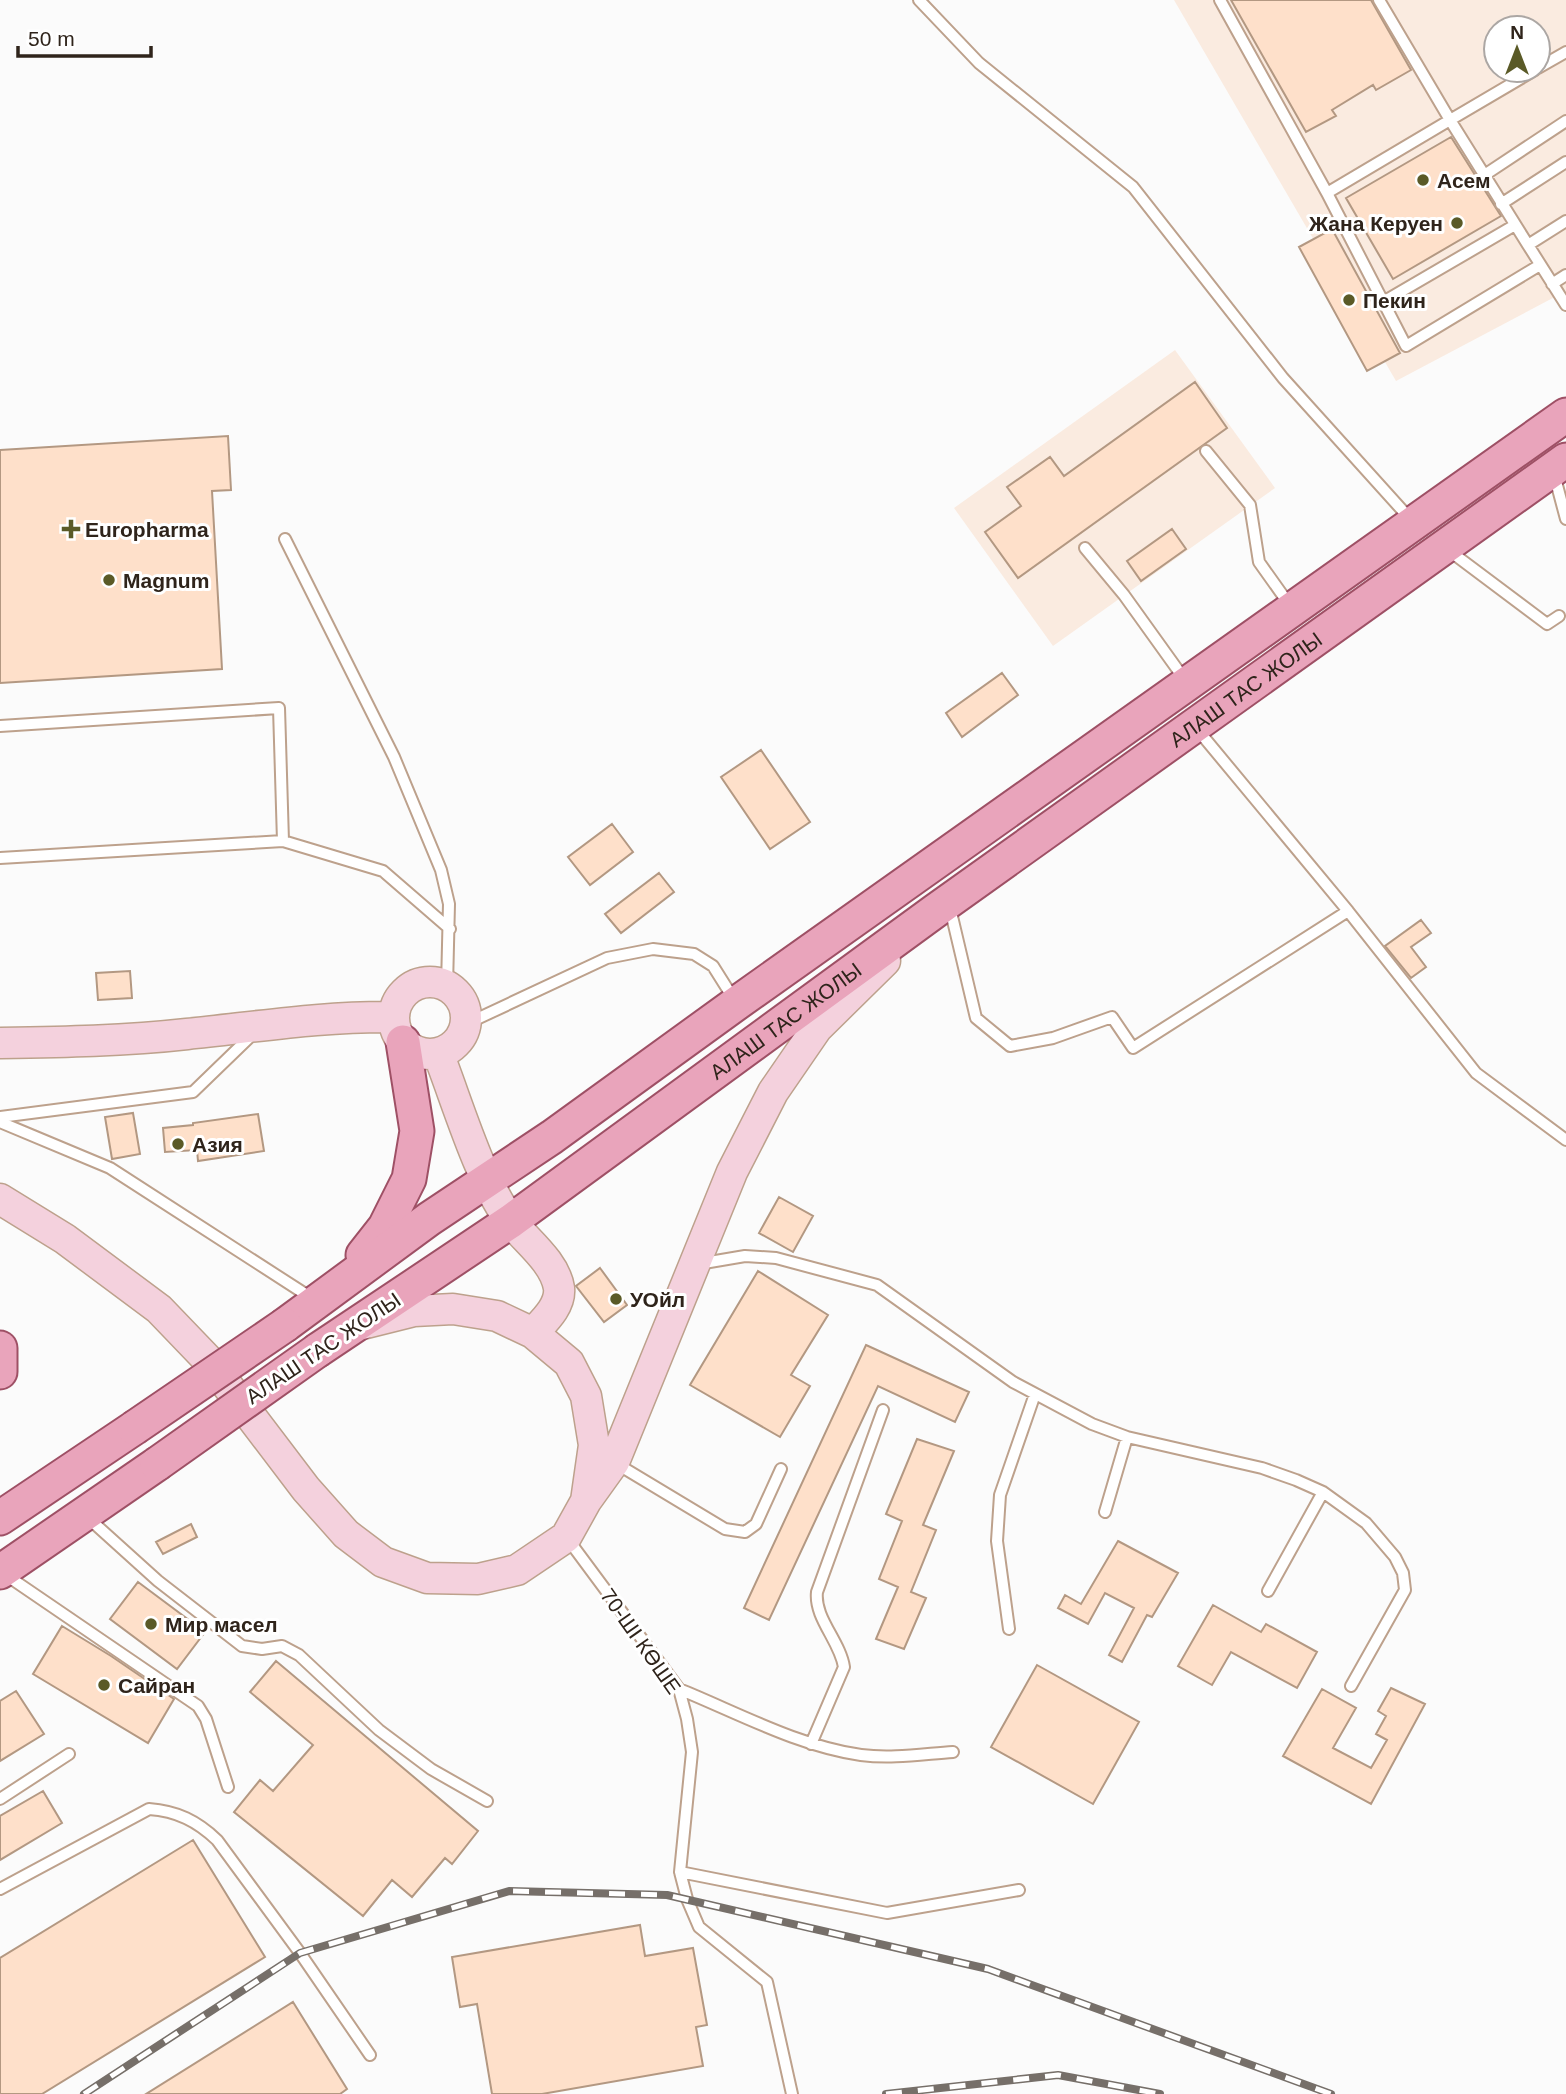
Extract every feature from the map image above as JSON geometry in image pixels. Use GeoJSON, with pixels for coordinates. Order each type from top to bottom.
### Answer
{"type":"FeatureCollection","features":[{"type":"Feature","properties":{"kind":"main road","name":"АЛАШ ТАС ЖОЛЫ"},"geometry":{"type":"LineString","coordinates":[[0,1518],[285,1325],[429,1219],[552,1137],[1566,415]]}},
{"type":"Feature","properties":{"kind":"main road","name":"АЛАШ ТАС ЖОЛЫ"},"geometry":{"type":"LineString","coordinates":[[0,1571],[318,1350],[511,1221],[942,906],[1559,465]]}},
{"type":"Feature","properties":{"kind":"main road"},"geometry":{"type":"LineString","coordinates":[[0,1199],[65,1239],[159,1309],[208,1360],[306,1489],[346,1534],[383,1562],[427,1578],[478,1579],[517,1570],[566,1537],[586,1501],[614,1462],[732,1172],[773,1092],[817,1028],[942,906]]}},
{"type":"Feature","properties":{"kind":"main road"},"geometry":{"type":"LineString","coordinates":[[0,1043],[85,1042],[184,1035],[346,1017],[398,1030],[419,1052],[438,1053],[456,1043],[466,1024],[462,1002],[456,992],[435,982],[423,982],[402,995],[396,1006],[398,1030],[417,1130],[409,1179],[385,1227],[327,1294]]}},
{"type":"Feature","properties":{"kind":"main road"},"geometry":{"type":"LineString","coordinates":[[438,1053],[487,1180],[511,1221],[548,1263],[559,1289],[558,1301],[550,1315],[533,1333]]}},
{"type":"Feature","properties":{"kind":"main road"},"geometry":{"type":"LineString","coordinates":[[357,1325],[414,1311],[453,1309],[497,1316],[533,1333],[569,1363],[586,1396],[594,1445],[586,1501]]}},
{"type":"Feature","properties":{"kind":"main road"},"geometry":{"type":"LineString","coordinates":[[0,1348],[0,1371]]}},
{"type":"Feature","properties":{"kind":"lane"},"geometry":{"type":"LineString","coordinates":[[919,0],[979,63],[1133,187],[1283,378],[1413,523]]}},
{"type":"Feature","properties":{"kind":"lane"},"geometry":{"type":"LineString","coordinates":[[1220,0],[1327,193],[1406,346],[1541,265]]}},
{"type":"Feature","properties":{"kind":"lane"},"geometry":{"type":"LineString","coordinates":[[1379,0],[1483,176],[1566,305]]}},
{"type":"Feature","properties":{"kind":"lane"},"geometry":{"type":"LineString","coordinates":[[1327,193],[1511,84]]}},
{"type":"Feature","properties":{"kind":"lane"},"geometry":{"type":"LineString","coordinates":[[1483,176],[1566,121]]}},
{"type":"Feature","properties":{"kind":"lane"},"geometry":{"type":"LineString","coordinates":[[1501,204],[1566,162]]}},
{"type":"Feature","properties":{"kind":"lane"},"geometry":{"type":"LineString","coordinates":[[1528,245],[1566,221]]}},
{"type":"Feature","properties":{"kind":"lane"},"geometry":{"type":"LineString","coordinates":[[1383,302],[1515,225]]}},
{"type":"Feature","properties":{"kind":"lane"},"geometry":{"type":"LineString","coordinates":[[1552,284],[1566,275]]}},
{"type":"Feature","properties":{"kind":"lane"},"geometry":{"type":"LineString","coordinates":[[1206,451],[1251,505],[1259,562],[1293,609]]}},
{"type":"Feature","properties":{"kind":"lane"},"geometry":{"type":"LineString","coordinates":[[1559,465],[1566,519]]}},
{"type":"Feature","properties":{"kind":"lane"},"geometry":{"type":"LineString","coordinates":[[285,539],[394,757],[441,870],[449,904],[447,986]]}},
{"type":"Feature","properties":{"kind":"lane"},"geometry":{"type":"LineString","coordinates":[[1445,547],[1547,624],[1559,616]]}},
{"type":"Feature","properties":{"kind":"lane"},"geometry":{"type":"LineString","coordinates":[[1085,548],[1124,595],[1188,685]]}},
{"type":"Feature","properties":{"kind":"lane"},"geometry":{"type":"LineString","coordinates":[[0,726],[279,708],[283,841]]}},
{"type":"Feature","properties":{"kind":"lane"},"geometry":{"type":"LineString","coordinates":[[1195,727],[1348,911],[1476,1073],[1566,1140]]}},
{"type":"Feature","properties":{"kind":"lane"},"geometry":{"type":"LineString","coordinates":[[0,858],[283,841],[383,871],[450,929]]}},
{"type":"Feature","properties":{"kind":"lane"},"geometry":{"type":"LineString","coordinates":[[942,906],[976,1018],[1010,1046],[1053,1038],[1112,1017],[1133,1048],[1348,911]]}},
{"type":"Feature","properties":{"kind":"lane"},"geometry":{"type":"LineString","coordinates":[[466,1024],[607,958],[653,949],[694,954],[713,966],[737,1003]]}},
{"type":"Feature","properties":{"kind":"lane"},"geometry":{"type":"LineString","coordinates":[[0,1120],[193,1092],[262,1026]]}},
{"type":"Feature","properties":{"kind":"lane"},"geometry":{"type":"LineString","coordinates":[[0,1120],[110,1168],[327,1294]]}},
{"type":"Feature","properties":{"kind":"lane"},"geometry":{"type":"LineString","coordinates":[[695,1264],[746,1256],[776,1258],[877,1285],[1013,1382],[1092,1424],[1127,1437],[1262,1468],[1323,1492],[1366,1523],[1395,1556],[1403,1573],[1405,1590],[1351,1686]]}},
{"type":"Feature","properties":{"kind":"lane"},"geometry":{"type":"LineString","coordinates":[[1009,1629],[997,1541],[1000,1495],[1035,1394]]}},
{"type":"Feature","properties":{"kind":"lane"},"geometry":{"type":"LineString","coordinates":[[811,1744],[844,1667],[842,1657],[816,1603],[817,1592],[883,1410]]}},
{"type":"Feature","properties":{"kind":"lane"},"geometry":{"type":"LineString","coordinates":[[1105,1512],[1127,1437]]}},
{"type":"Feature","properties":{"kind":"lane"},"geometry":{"type":"LineString","coordinates":[[614,1462],[726,1529],[746,1532],[757,1524],[781,1469]]}},
{"type":"Feature","properties":{"kind":"lane"},"geometry":{"type":"LineString","coordinates":[[1268,1591],[1323,1492]]}},
{"type":"Feature","properties":{"kind":"lane"},"geometry":{"type":"LineString","coordinates":[[84,1514],[158,1581],[242,1646],[262,1649],[282,1646],[299,1655],[379,1730],[431,1769],[487,1801]]}},
{"type":"Feature","properties":{"kind":"lane","name":"70-ШІ КӨШЕ"},"geometry":{"type":"LineString","coordinates":[[566,1537],[679,1689],[692,1752],[680,1872],[687,1899],[699,1927],[767,1982],[792,2094]]}},
{"type":"Feature","properties":{"kind":"lane"},"geometry":{"type":"LineString","coordinates":[[0,1571],[198,1706],[206,1718],[228,1787]]}},
{"type":"Feature","properties":{"kind":"lane"},"geometry":{"type":"LineString","coordinates":[[679,1689],[811,1744],[861,1755],[893,1757],[953,1752]]}},
{"type":"Feature","properties":{"kind":"lane"},"geometry":{"type":"LineString","coordinates":[[0,1799],[69,1755]]}},
{"type":"Feature","properties":{"kind":"lane"},"geometry":{"type":"LineString","coordinates":[[0,1889],[149,1809],[169,1810],[201,1825],[217,1840],[300,1953],[370,2056]]}},
{"type":"Feature","properties":{"kind":"lane"},"geometry":{"type":"LineString","coordinates":[[680,1872],[887,1913],[1019,1890]]}},
{"type":"Feature","properties":{"kind":"shaded area","name":"Асем"},"geometry":{"type":"Polygon","coordinates":[[[1174,0],[1566,0],[1566,291],[1396,381],[1174,0]]]}},
{"type":"Feature","properties":{"kind":"shaded area"},"geometry":{"type":"Polygon","coordinates":[[[1175,350],[1275,488],[1053,646],[954,508],[1175,350]]]}},
{"type":"Feature","properties":{"kind":"building"},"geometry":{"type":"Polygon","coordinates":[[[1231,0],[1371,0],[1411,70],[1376,90],[1373,85],[1332,110],[1336,116],[1306,132],[1231,0]]]}},
{"type":"Feature","properties":{"kind":"building"},"geometry":{"type":"Polygon","coordinates":[[[1451,137],[1501,216],[1393,279],[1346,198],[1451,137]]]}},
{"type":"Feature","properties":{"kind":"building","name":"Пекин"},"geometry":{"type":"Polygon","coordinates":[[[1332,229],[1400,353],[1367,371],[1299,247],[1332,229]]]}},
{"type":"Feature","properties":{"kind":"building"},"geometry":{"type":"Polygon","coordinates":[[[1195,382],[1227,428],[1018,578],[985,532],[1021,506],[1007,487],[1050,457],[1064,476],[1195,382]]]}},
{"type":"Feature","properties":{"kind":"building","name":"Magnum"},"geometry":{"type":"Polygon","coordinates":[[[228,436],[231,490],[212,491],[222,669],[0,683],[0,450],[228,436]]]}},
{"type":"Feature","properties":{"kind":"building"},"geometry":{"type":"Polygon","coordinates":[[[1172,529],[1186,549],[1141,581],[1127,561],[1172,529]]]}},
{"type":"Feature","properties":{"kind":"building"},"geometry":{"type":"Polygon","coordinates":[[[1002,673],[1018,695],[962,737],[946,713],[1002,673]]]}},
{"type":"Feature","properties":{"kind":"building"},"geometry":{"type":"Polygon","coordinates":[[[761,750],[810,822],[770,849],[721,777],[761,750]]]}},
{"type":"Feature","properties":{"kind":"building"},"geometry":{"type":"Polygon","coordinates":[[[612,824],[633,852],[590,885],[568,857],[612,824]]]}},
{"type":"Feature","properties":{"kind":"building"},"geometry":{"type":"Polygon","coordinates":[[[659,873],[674,892],[621,933],[605,914],[659,873]]]}},
{"type":"Feature","properties":{"kind":"building"},"geometry":{"type":"Polygon","coordinates":[[[1421,920],[1431,933],[1411,947],[1426,967],[1411,978],[1385,946],[1421,920]]]}},
{"type":"Feature","properties":{"kind":"building"},"geometry":{"type":"Polygon","coordinates":[[[130,971],[132,998],[98,1000],[96,973],[130,971]]]}},
{"type":"Feature","properties":{"kind":"building"},"geometry":{"type":"Polygon","coordinates":[[[133,1113],[140,1154],[112,1159],[105,1117],[133,1113]]]}},
{"type":"Feature","properties":{"kind":"building"},"geometry":{"type":"Polygon","coordinates":[[[258,1114],[264,1151],[198,1161],[197,1150],[165,1152],[163,1128],[258,1114]]]}},
{"type":"Feature","properties":{"kind":"building"},"geometry":{"type":"Polygon","coordinates":[[[779,1197],[813,1216],[793,1252],[759,1233],[779,1197]]]}},
{"type":"Feature","properties":{"kind":"building"},"geometry":{"type":"Polygon","coordinates":[[[600,1268],[627,1305],[604,1322],[576,1286],[600,1268]]]}},
{"type":"Feature","properties":{"kind":"building"},"geometry":{"type":"Polygon","coordinates":[[[758,1271],[828,1315],[791,1375],[810,1386],[780,1437],[690,1385],[758,1271]]]}},
{"type":"Feature","properties":{"kind":"building"},"geometry":{"type":"Polygon","coordinates":[[[866,1345],[969,1392],[955,1422],[878,1386],[769,1620],[744,1608],[866,1345]]]}},
{"type":"Feature","properties":{"kind":"building"},"geometry":{"type":"Polygon","coordinates":[[[917,1439],[954,1451],[923,1525],[936,1530],[911,1592],[926,1598],[904,1649],[876,1639],[898,1587],[879,1579],[902,1521],[886,1514],[917,1439]]]}},
{"type":"Feature","properties":{"kind":"building"},"geometry":{"type":"Polygon","coordinates":[[[191,1524],[197,1537],[163,1554],[156,1542],[191,1524]]]}},
{"type":"Feature","properties":{"kind":"building"},"geometry":{"type":"Polygon","coordinates":[[[1118,1541],[1178,1573],[1152,1617],[1147,1615],[1122,1662],[1109,1655],[1134,1608],[1105,1593],[1088,1624],[1058,1608],[1065,1595],[1081,1604],[1118,1541]]]}},
{"type":"Feature","properties":{"kind":"building"},"geometry":{"type":"Polygon","coordinates":[[[138,1582],[205,1632],[177,1669],[110,1619],[138,1582]]]}},
{"type":"Feature","properties":{"kind":"building"},"geometry":{"type":"Polygon","coordinates":[[[1213,1605],[1261,1632],[1266,1624],[1317,1652],[1297,1688],[1231,1652],[1212,1685],[1178,1666],[1213,1605]]]}},
{"type":"Feature","properties":{"kind":"building","name":"Сайран"},"geometry":{"type":"Polygon","coordinates":[[[62,1626],[174,1699],[148,1743],[33,1674],[62,1626]]]}},
{"type":"Feature","properties":{"kind":"building"},"geometry":{"type":"Polygon","coordinates":[[[276,1661],[478,1831],[452,1864],[445,1858],[412,1897],[392,1880],[363,1916],[234,1812],[260,1780],[273,1791],[313,1745],[250,1692],[276,1661]]]}},
{"type":"Feature","properties":{"kind":"building"},"geometry":{"type":"Polygon","coordinates":[[[1037,1665],[1139,1722],[1093,1804],[991,1747],[1037,1665]]]}},
{"type":"Feature","properties":{"kind":"building"},"geometry":{"type":"Polygon","coordinates":[[[1391,1688],[1425,1704],[1371,1804],[1283,1756],[1322,1689],[1356,1708],[1333,1748],[1371,1768],[1387,1740],[1376,1734],[1386,1716],[1378,1711],[1391,1688]]]}},
{"type":"Feature","properties":{"kind":"building"},"geometry":{"type":"Polygon","coordinates":[[[16,1691],[44,1734],[0,1761],[0,1701],[16,1691]]]}},
{"type":"Feature","properties":{"kind":"building"},"geometry":{"type":"Polygon","coordinates":[[[43,1791],[62,1823],[0,1860],[0,1816],[43,1791]]]}},
{"type":"Feature","properties":{"kind":"building"},"geometry":{"type":"Polygon","coordinates":[[[193,1840],[265,1957],[42,2094],[0,2094],[0,1958],[193,1840]]]}},
{"type":"Feature","properties":{"kind":"building"},"geometry":{"type":"Polygon","coordinates":[[[640,1925],[645,1956],[693,1948],[707,2025],[696,2027],[703,2066],[542,2094],[492,2094],[477,2004],[460,2007],[452,1957],[640,1925]]]}},
{"type":"Feature","properties":{"kind":"building"},"geometry":{"type":"Polygon","coordinates":[[[293,2002],[347,2089],[340,2094],[146,2094],[293,2002]]]}},
{"type":"Feature","properties":{"kind":"railway"},"geometry":{"type":"LineString","coordinates":[[84,2094],[300,1953],[509,1891],[667,1895],[988,1969],[1331,2094]]}},
{"type":"Feature","properties":{"kind":"railway"},"geometry":{"type":"LineString","coordinates":[[886,2094],[1058,2075],[1160,2094]]}},
{"type":"Feature","properties":{"kind":"place","name":"Асем"},"geometry":{"type":"Point","coordinates":[1423,180]}},
{"type":"Feature","properties":{"kind":"place","name":"Жана Керуен"},"geometry":{"type":"Point","coordinates":[1457,223]}},
{"type":"Feature","properties":{"kind":"place","name":"Пекин"},"geometry":{"type":"Point","coordinates":[1349,300]}},
{"type":"Feature","properties":{"kind":"place","name":"Europharma"},"geometry":{"type":"Point","coordinates":[71,529]}},
{"type":"Feature","properties":{"kind":"place","name":"Magnum"},"geometry":{"type":"Point","coordinates":[109,580]}},
{"type":"Feature","properties":{"kind":"place","name":"Азия"},"geometry":{"type":"Point","coordinates":[178,1144]}},
{"type":"Feature","properties":{"kind":"place","name":"УОйл"},"geometry":{"type":"Point","coordinates":[616,1299]}},
{"type":"Feature","properties":{"kind":"place","name":"Мир масел"},"geometry":{"type":"Point","coordinates":[151,1624]}},
{"type":"Feature","properties":{"kind":"place","name":"Сайран"},"geometry":{"type":"Point","coordinates":[104,1685]}}]}
